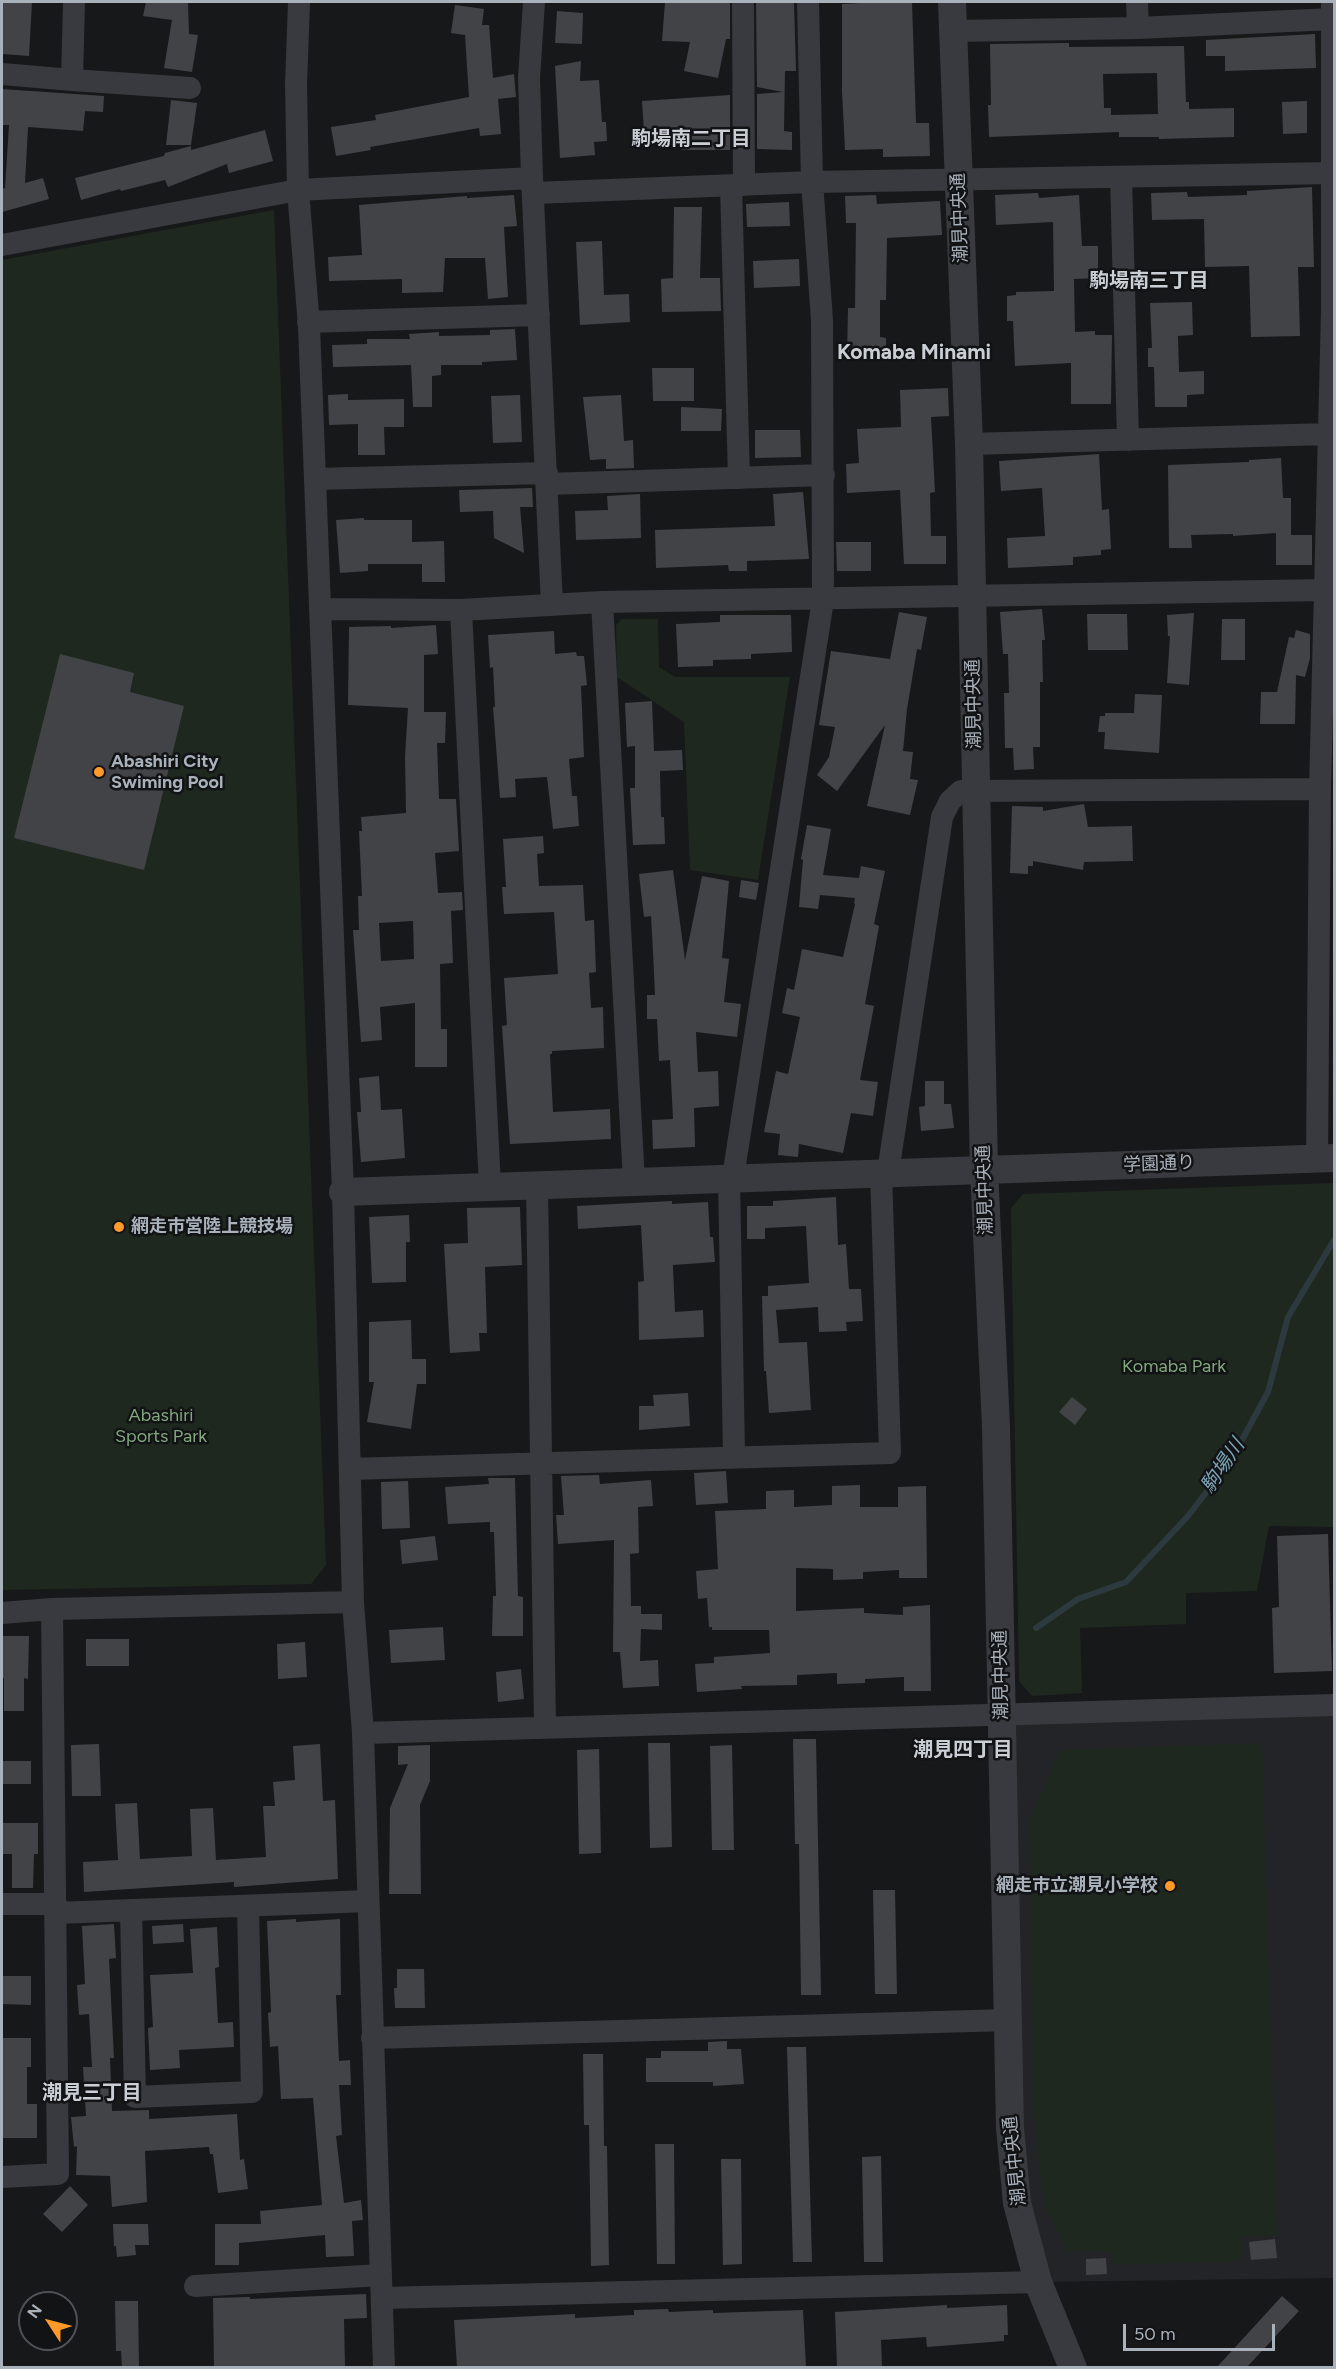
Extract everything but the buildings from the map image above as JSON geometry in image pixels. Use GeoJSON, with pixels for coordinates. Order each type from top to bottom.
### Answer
{"type":"FeatureCollection","features":[{"type":"Feature","properties":{"kind":"street"},"geometry":{"type":"LineString","coordinates":[[72,80],[74,2]]}},
{"type":"Feature","properties":{"kind":"street"},"geometry":{"type":"LineString","coordinates":[[298,2],[296,85],[298,190],[308,322],[315,479],[343,1192],[353,1602],[363,1733],[384,2367]]}},
{"type":"Feature","properties":{"kind":"street"},"geometry":{"type":"LineString","coordinates":[[534,2],[529,78],[552,605]]}},
{"type":"Feature","properties":{"kind":"street"},"geometry":{"type":"LineString","coordinates":[[739,478],[738,186],[743,2]]}},
{"type":"Feature","properties":{"kind":"street"},"geometry":{"type":"LineString","coordinates":[[734,1456],[731,1178],[823,600],[822,320],[812,183],[807,2]]}},
{"type":"Feature","properties":{"kind":"street","name":"潮見中央通"},"geometry":{"type":"LineString","coordinates":[[952,2],[969,444],[984,1170],[996,1427],[1010,2128],[1017,2203],[1038,2282],[1073,2367]]}},
{"type":"Feature","properties":{"kind":"street"},"geometry":{"type":"LineString","coordinates":[[1137,2],[1138,28]]}},
{"type":"Feature","properties":{"kind":"street"},"geometry":{"type":"LineString","coordinates":[[953,31],[1138,28],[1332,10],[1333,311],[1320,789],[1326,1158]]}},
{"type":"Feature","properties":{"kind":"street"},"geometry":{"type":"LineString","coordinates":[[2,75],[190,88]]}},
{"type":"Feature","properties":{"kind":"street"},"geometry":{"type":"LineString","coordinates":[[2,245],[298,190],[533,186],[738,186],[1334,173]]}},
{"type":"Feature","properties":{"kind":"street"},"geometry":{"type":"LineString","coordinates":[[1121,177],[1128,440]]}},
{"type":"Feature","properties":{"kind":"street"},"geometry":{"type":"LineString","coordinates":[[308,322],[539,315]]}},
{"type":"Feature","properties":{"kind":"street"},"geometry":{"type":"LineString","coordinates":[[969,444],[1328,434]]}},
{"type":"Feature","properties":{"kind":"street"},"geometry":{"type":"LineString","coordinates":[[315,479],[739,478],[824,475]]}},
{"type":"Feature","properties":{"kind":"street"},"geometry":{"type":"LineString","coordinates":[[320,609],[461,610],[602,602],[1325,590]]}},
{"type":"Feature","properties":{"kind":"street"},"geometry":{"type":"LineString","coordinates":[[602,602],[634,1181]]}},
{"type":"Feature","properties":{"kind":"street"},"geometry":{"type":"LineString","coordinates":[[461,610],[490,1186]]}},
{"type":"Feature","properties":{"kind":"street"},"geometry":{"type":"LineString","coordinates":[[350,1469],[890,1453],[884,1172],[942,817],[950,801],[961,791],[1320,789]]}},
{"type":"Feature","properties":{"kind":"street","name":"学園通り"},"geometry":{"type":"LineString","coordinates":[[343,1192],[1326,1158]]}},
{"type":"Feature","properties":{"kind":"street"},"geometry":{"type":"LineString","coordinates":[[537,1185],[545,1727]]}},
{"type":"Feature","properties":{"kind":"street"},"geometry":{"type":"LineString","coordinates":[[2,1612],[353,1602]]}},
{"type":"Feature","properties":{"kind":"street"},"geometry":{"type":"LineString","coordinates":[[2,2177],[58,2174],[52,1609]]}},
{"type":"Feature","properties":{"kind":"street"},"geometry":{"type":"LineString","coordinates":[[363,1733],[1335,1705]]}},
{"type":"Feature","properties":{"kind":"street"},"geometry":{"type":"LineString","coordinates":[[2,1904],[131,1910],[368,1902]]}},
{"type":"Feature","properties":{"kind":"street"},"geometry":{"type":"LineString","coordinates":[[131,1910],[135,2097],[252,2092],[248,1906]]}},
{"type":"Feature","properties":{"kind":"street"},"geometry":{"type":"LineString","coordinates":[[372,2038],[1008,2020]]}},
{"type":"Feature","properties":{"kind":"street"},"geometry":{"type":"LineString","coordinates":[[195,2286],[381,2275]]}},
{"type":"Feature","properties":{"kind":"street"},"geometry":{"type":"LineString","coordinates":[[382,2298],[1038,2282]]}},
{"type":"Feature","properties":{"kind":"shaded area","name":"網走市立潮見小学校"},"geometry":{"type":"Polygon","coordinates":[[[1334,1705],[1334,2278],[1038,2282],[1017,2203],[1002,1716],[1334,1705]]]}},
{"type":"Feature","properties":{"kind":"green space","name":"Abashiri Sports Park"},"geometry":{"type":"Polygon","coordinates":[[[274,210],[326,1565],[311,1584],[2,1590],[2,260],[274,210]]]}},
{"type":"Feature","properties":{"kind":"green space"},"geometry":{"type":"Polygon","coordinates":[[[622,619],[658,619],[659,667],[675,677],[790,677],[758,880],[690,870],[684,722],[617,677],[616,625],[622,619]]]}},
{"type":"Feature","properties":{"kind":"green space","name":"Komaba Park"},"geometry":{"type":"Polygon","coordinates":[[[1334,1183],[1334,1527],[1269,1526],[1257,1591],[1186,1593],[1186,1624],[1080,1628],[1082,1693],[1032,1696],[1019,1681],[1011,1208],[1023,1194],[1334,1183]]]}},
{"type":"Feature","properties":{"kind":"green space","name":"網走市立潮見小学校"},"geometry":{"type":"Polygon","coordinates":[[[1262,1743],[1277,2235],[1241,2237],[1241,2261],[1113,2265],[1112,2251],[1068,2251],[1044,2205],[1034,2118],[1030,1819],[1060,1750],[1262,1743]]]}},
{"type":"Feature","properties":{"kind":"waterway","name":"駒場川"},"geometry":{"type":"LineString","coordinates":[[1036,1628],[1078,1599],[1126,1582],[1188,1516],[1231,1460],[1268,1392],[1288,1317],[1334,1240]]}},
{"type":"Feature","properties":{"kind":"place","name":"Abashiri City Swiming Pool"},"geometry":{"type":"Point","coordinates":[99,772]}},
{"type":"Feature","properties":{"kind":"place","name":"網走市営陸上競技場"},"geometry":{"type":"Point","coordinates":[119,1227]}},
{"type":"Feature","properties":{"kind":"place","name":"網走市立潮見小学校"},"geometry":{"type":"Point","coordinates":[1170,1886]}},
{"type":"Feature","properties":{"kind":"district","name":"駒場南二丁目"},"geometry":{"type":"Point","coordinates":[691,139]}},
{"type":"Feature","properties":{"kind":"district","name":"駒場南三丁目"},"geometry":{"type":"Point","coordinates":[1149,281]}},
{"type":"Feature","properties":{"kind":"district","name":"Komaba Minami"},"geometry":{"type":"Point","coordinates":[914,353]}},
{"type":"Feature","properties":{"kind":"district","name":"潮見四丁目"},"geometry":{"type":"Point","coordinates":[963,1750]}},
{"type":"Feature","properties":{"kind":"district","name":"潮見三丁目"},"geometry":{"type":"Point","coordinates":[92,2093]}}]}
